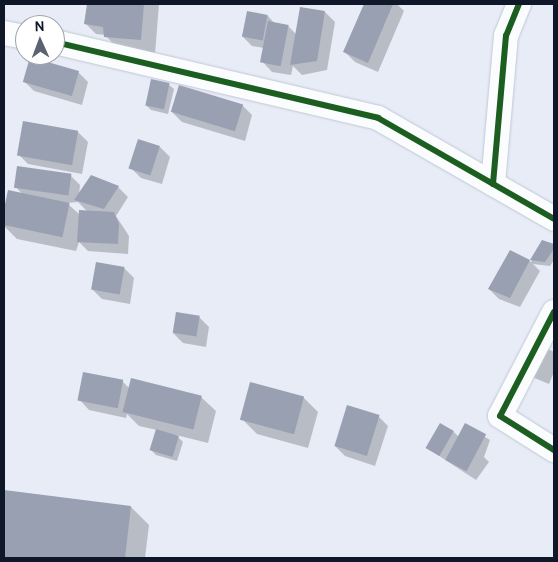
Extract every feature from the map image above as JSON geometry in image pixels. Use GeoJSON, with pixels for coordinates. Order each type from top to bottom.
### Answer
{"type":"FeatureCollection","features":[{"type":"Feature","properties":{"kind":"street"},"geometry":{"type":"LineString","coordinates":[[493,184],[506,36],[520,4]]}},
{"type":"Feature","properties":{"kind":"street"},"geometry":{"type":"LineString","coordinates":[[65,44],[378,118],[554,219]]}},
{"type":"Feature","properties":{"kind":"street"},"geometry":{"type":"LineString","coordinates":[[554,312],[500,416],[554,450]]}},
{"type":"Feature","properties":{"kind":"building"},"geometry":{"type":"Polygon","coordinates":[[[87,4],[144,4],[141,40],[104,37],[103,27],[84,24],[87,4]]]}},
{"type":"Feature","properties":{"kind":"building"},"geometry":{"type":"Polygon","coordinates":[[[364,4],[393,4],[368,63],[343,52],[364,4]]]}},
{"type":"Feature","properties":{"kind":"building"},"geometry":{"type":"Polygon","coordinates":[[[300,7],[325,11],[317,61],[290,65],[300,7]]]}},
{"type":"Feature","properties":{"kind":"building"},"geometry":{"type":"Polygon","coordinates":[[[247,11],[268,15],[263,41],[242,37],[247,11]]]}},
{"type":"Feature","properties":{"kind":"building"},"geometry":{"type":"Polygon","coordinates":[[[268,21],[289,25],[281,66],[260,62],[268,21]]]}},
{"type":"Feature","properties":{"kind":"building"},"geometry":{"type":"Polygon","coordinates":[[[28,65],[58,65],[79,71],[72,96],[23,82],[28,65]]]}},
{"type":"Feature","properties":{"kind":"building"},"geometry":{"type":"Polygon","coordinates":[[[151,79],[170,83],[164,109],[145,105],[151,79]]]}},
{"type":"Feature","properties":{"kind":"building"},"geometry":{"type":"Polygon","coordinates":[[[179,85],[243,105],[235,131],[171,112],[179,85]]]}},
{"type":"Feature","properties":{"kind":"building"},"geometry":{"type":"Polygon","coordinates":[[[23,121],[78,131],[72,165],[17,155],[23,121]]]}},
{"type":"Feature","properties":{"kind":"building"},"geometry":{"type":"Polygon","coordinates":[[[138,139],[160,146],[150,176],[128,168],[138,139]]]}},
{"type":"Feature","properties":{"kind":"building"},"geometry":{"type":"Polygon","coordinates":[[[17,166],[71,174],[68,195],[14,188],[17,166]]]}},
{"type":"Feature","properties":{"kind":"building"},"geometry":{"type":"Polygon","coordinates":[[[91,175],[119,186],[104,209],[74,200],[91,175]]]}},
{"type":"Feature","properties":{"kind":"building"},"geometry":{"type":"Polygon","coordinates":[[[8,190],[70,203],[62,237],[4,225],[4,209],[8,190]]]}},
{"type":"Feature","properties":{"kind":"building"},"geometry":{"type":"Polygon","coordinates":[[[79,210],[114,212],[119,224],[118,244],[77,242],[79,210]]]}},
{"type":"Feature","properties":{"kind":"building"},"geometry":{"type":"Polygon","coordinates":[[[542,240],[554,244],[554,249],[545,262],[530,260],[542,240]]]}},
{"type":"Feature","properties":{"kind":"building"},"geometry":{"type":"Polygon","coordinates":[[[510,250],[530,260],[510,298],[488,289],[510,250]]]}},
{"type":"Feature","properties":{"kind":"building"},"geometry":{"type":"Polygon","coordinates":[[[96,262],[125,267],[120,295],[91,290],[96,262]]]}},
{"type":"Feature","properties":{"kind":"building"},"geometry":{"type":"Polygon","coordinates":[[[176,312],[200,316],[196,336],[173,333],[176,312]]]}},
{"type":"Feature","properties":{"kind":"building"},"geometry":{"type":"Polygon","coordinates":[[[83,372],[123,380],[118,408],[77,400],[83,372]]]}},
{"type":"Feature","properties":{"kind":"building"},"geometry":{"type":"Polygon","coordinates":[[[131,378],[202,396],[193,430],[123,412],[131,378]]]}},
{"type":"Feature","properties":{"kind":"building"},"geometry":{"type":"Polygon","coordinates":[[[250,382],[304,396],[294,434],[240,420],[250,382]]]}},
{"type":"Feature","properties":{"kind":"building"},"geometry":{"type":"Polygon","coordinates":[[[347,405],[380,415],[367,456],[334,446],[347,405]]]}},
{"type":"Feature","properties":{"kind":"building"},"geometry":{"type":"Polygon","coordinates":[[[440,423],[454,431],[439,456],[426,448],[440,423]]]}},
{"type":"Feature","properties":{"kind":"building"},"geometry":{"type":"Polygon","coordinates":[[[465,423],[486,434],[466,471],[445,460],[465,423]]]}},
{"type":"Feature","properties":{"kind":"building"},"geometry":{"type":"Polygon","coordinates":[[[156,429],[179,436],[173,457],[150,450],[156,429]]]}},
{"type":"Feature","properties":{"kind":"building"},"geometry":{"type":"Polygon","coordinates":[[[4,490],[131,506],[125,558],[4,558],[4,490]]]}},
{"type":"Feature","properties":{"kind":"cycle path"},"geometry":{"type":"LineString","coordinates":[[493,184],[506,36],[519,4]]}},
{"type":"Feature","properties":{"kind":"cycle path"},"geometry":{"type":"LineString","coordinates":[[65,44],[378,118],[554,219]]}},
{"type":"Feature","properties":{"kind":"cycle path"},"geometry":{"type":"LineString","coordinates":[[554,312],[500,416],[554,450]]}}]}
